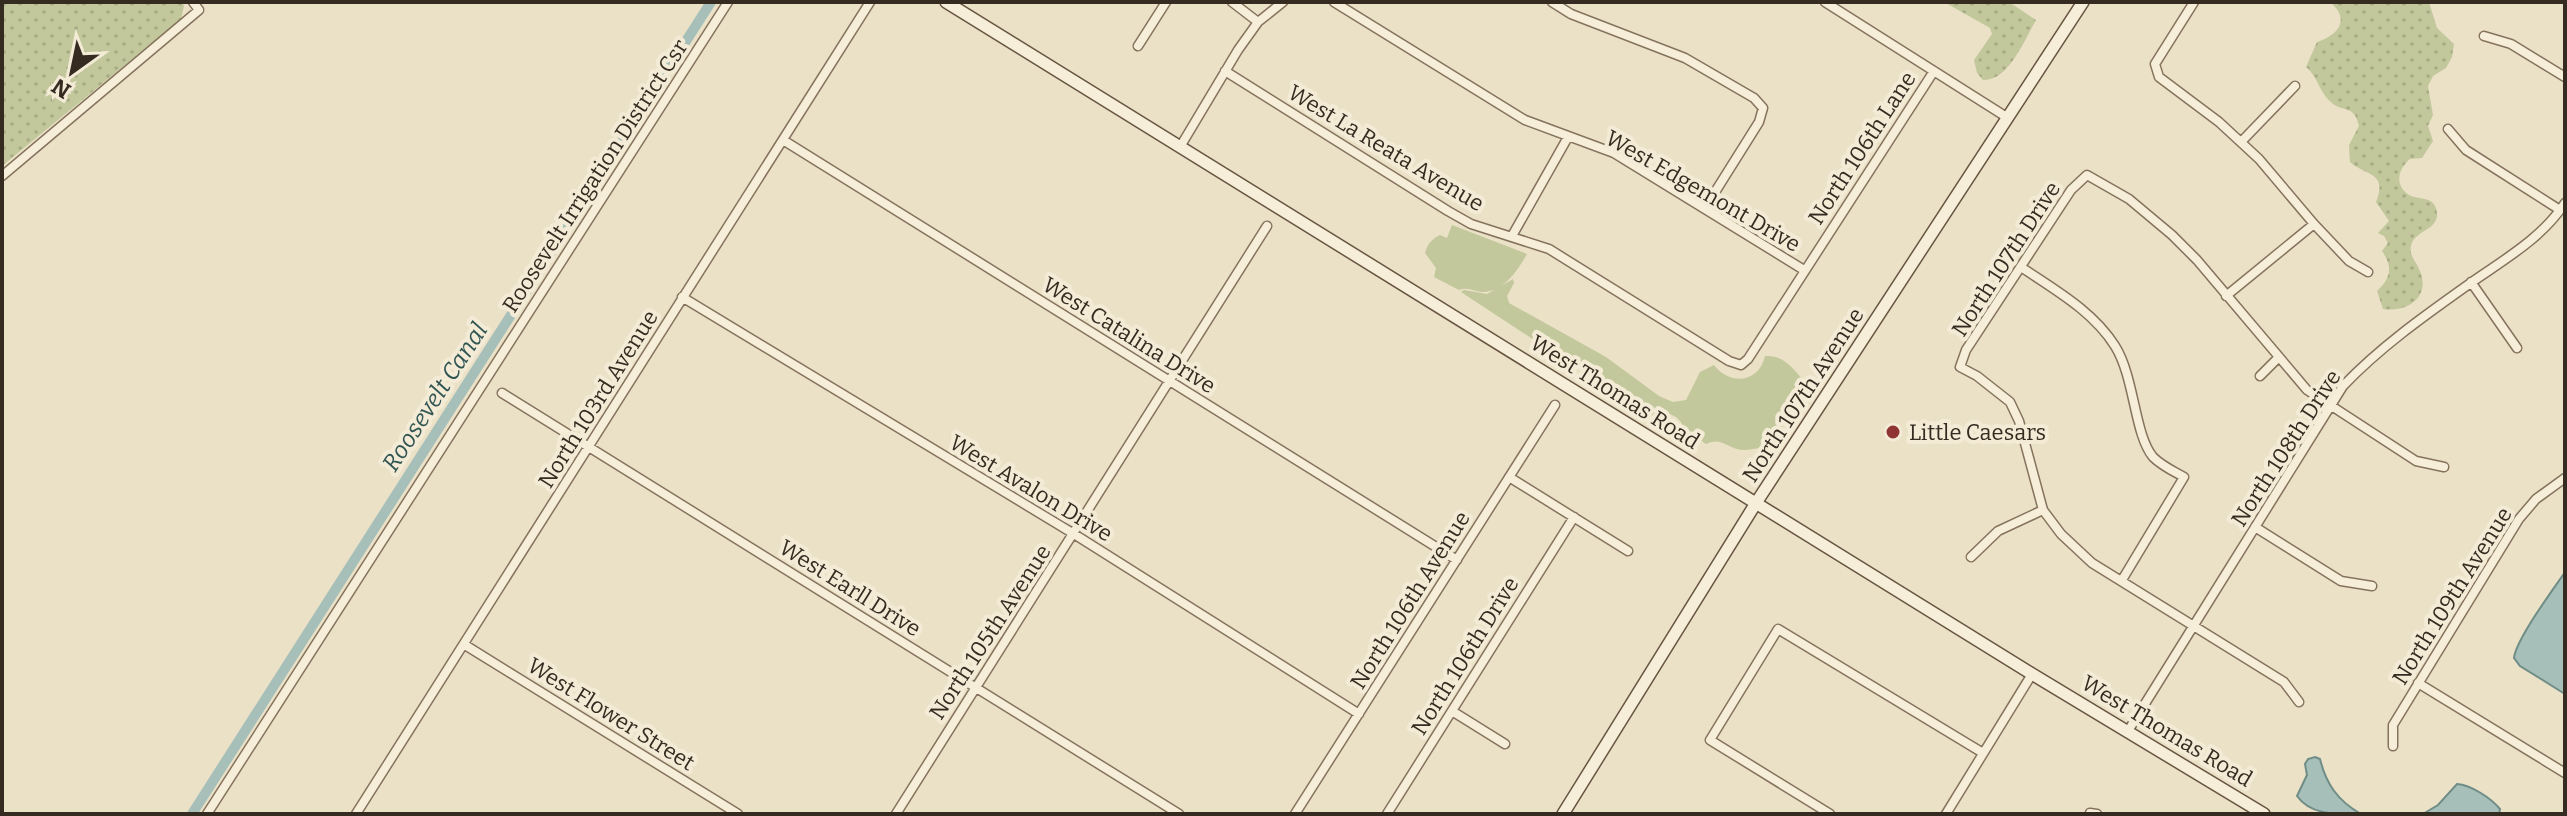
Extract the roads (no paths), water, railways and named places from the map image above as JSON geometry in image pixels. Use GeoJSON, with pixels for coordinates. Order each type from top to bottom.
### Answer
{"type":"FeatureCollection","features":[{"type":"Feature","properties":{"kind":"main road","name":"West Thomas Road"},"geometry":{"type":"LineString","coordinates":[[946,2],[2032,674],[2264,814]]}},
{"type":"Feature","properties":{"kind":"main road","name":"North 107th Avenue"},"geometry":{"type":"LineString","coordinates":[[1563,814],[1756,503],[2083,2]]}},
{"type":"Feature","properties":{"kind":"street"},"geometry":{"type":"LineString","coordinates":[[2,176],[199,10],[193,2]]}},
{"type":"Feature","properties":{"kind":"street","name":"Roosevelt Irrigation District Csr"},"geometry":{"type":"LineString","coordinates":[[207,814],[728,2]]}},
{"type":"Feature","properties":{"kind":"street","name":"North 103rd Avenue"},"geometry":{"type":"LineString","coordinates":[[356,814],[870,2]]}},
{"type":"Feature","properties":{"kind":"street"},"geometry":{"type":"LineString","coordinates":[[1138,46],[1166,2]]}},
{"type":"Feature","properties":{"kind":"street"},"geometry":{"type":"LineString","coordinates":[[1232,2],[1258,22]]}},
{"type":"Feature","properties":{"kind":"street"},"geometry":{"type":"LineString","coordinates":[[1180,147],[1258,22],[1283,2]]}},
{"type":"Feature","properties":{"kind":"street","name":"West Edgemont Drive"},"geometry":{"type":"LineString","coordinates":[[1334,2],[1525,120],[1614,153],[1804,270]]}},
{"type":"Feature","properties":{"kind":"street"},"geometry":{"type":"LineString","coordinates":[[1552,2],[1571,14],[1685,58],[1754,98],[1763,108],[1759,122],[1705,208]]}},
{"type":"Feature","properties":{"kind":"street"},"geometry":{"type":"LineString","coordinates":[[1825,2],[2008,118]]}},
{"type":"Feature","properties":{"kind":"street"},"geometry":{"type":"LineString","coordinates":[[2194,2],[2155,64],[2159,77],[2241,142],[2349,261],[2368,272]]}},
{"type":"Feature","properties":{"kind":"street"},"geometry":{"type":"LineString","coordinates":[[2484,36],[2511,44],[2565,77]]}},
{"type":"Feature","properties":{"kind":"street","name":"West La Reata Avenue"},"geometry":{"type":"LineString","coordinates":[[1225,71],[1471,224],[1549,249],[1729,361],[1741,365]]}},
{"type":"Feature","properties":{"kind":"street","name":"North 106th Lane"},"geometry":{"type":"LineString","coordinates":[[1741,365],[1748,359],[1934,71]]}},
{"type":"Feature","properties":{"kind":"street"},"geometry":{"type":"LineString","coordinates":[[2241,142],[2295,86]]}},
{"type":"Feature","properties":{"kind":"street"},"geometry":{"type":"LineString","coordinates":[[2448,129],[2466,150],[2563,207]]}},
{"type":"Feature","properties":{"kind":"street"},"geometry":{"type":"LineString","coordinates":[[1512,236],[1568,137]]}},
{"type":"Feature","properties":{"kind":"street","name":"West Catalina Drive"},"geometry":{"type":"LineString","coordinates":[[783,140],[1457,560]]}},
{"type":"Feature","properties":{"kind":"street","name":"North 107th Drive"},"geometry":{"type":"LineString","coordinates":[[2043,510],[2019,421],[2010,402],[1960,367],[1966,350],[2071,190],[2087,175],[2129,199],[2197,260],[2226,296]]}},
{"type":"Feature","properties":{"kind":"street","name":"North 108th Drive"},"geometry":{"type":"LineString","coordinates":[[2128,731],[2343,386],[2369,359],[2523,247],[2546,228],[2563,207]]}},
{"type":"Feature","properties":{"kind":"street"},"geometry":{"type":"LineString","coordinates":[[2314,224],[2226,296],[2307,390],[2416,461],[2444,467]]}},
{"type":"Feature","properties":{"kind":"street","name":"North 105th Avenue"},"geometry":{"type":"LineString","coordinates":[[896,814],[1267,226]]}},
{"type":"Feature","properties":{"kind":"street"},"geometry":{"type":"LineString","coordinates":[[2021,267],[2075,303],[2094,319],[2115,346],[2128,373],[2144,441],[2152,456],[2164,467],[2184,477],[2122,580]]}},
{"type":"Feature","properties":{"kind":"street"},"geometry":{"type":"LineString","coordinates":[[2471,282],[2517,348]]}},
{"type":"Feature","properties":{"kind":"street","name":"West Avalon Drive"},"geometry":{"type":"LineString","coordinates":[[682,297],[1074,534],[1359,714]]}},
{"type":"Feature","properties":{"kind":"street"},"geometry":{"type":"LineString","coordinates":[[2260,376],[2279,357]]}},
{"type":"Feature","properties":{"kind":"street","name":"West Earll Drive"},"geometry":{"type":"LineString","coordinates":[[502,393],[1179,814]]}},
{"type":"Feature","properties":{"kind":"street","name":"North 106th Avenue"},"geometry":{"type":"LineString","coordinates":[[1295,814],[1555,405]]}},
{"type":"Feature","properties":{"kind":"street"},"geometry":{"type":"LineString","coordinates":[[1509,477],[1628,551]]}},
{"type":"Feature","properties":{"kind":"street","name":"North 109th Avenue"},"geometry":{"type":"LineString","coordinates":[[2393,746],[2393,725],[2519,519],[2536,499],[2565,478]]}},
{"type":"Feature","properties":{"kind":"street"},"geometry":{"type":"LineString","coordinates":[[1971,557],[1998,531],[2043,510],[2077,551],[2284,682],[2299,702]]}},
{"type":"Feature","properties":{"kind":"street","name":"North 106th Drive"},"geometry":{"type":"LineString","coordinates":[[1387,814],[1574,517]]}},
{"type":"Feature","properties":{"kind":"street"},"geometry":{"type":"LineString","coordinates":[[2255,527],[2341,581],[2372,586]]}},
{"type":"Feature","properties":{"kind":"street"},"geometry":{"type":"LineString","coordinates":[[1830,814],[1710,740],[1778,629],[1983,753]]}},
{"type":"Feature","properties":{"kind":"street","name":"West Flower Street"},"geometry":{"type":"LineString","coordinates":[[465,645],[738,814]]}},
{"type":"Feature","properties":{"kind":"street"},"geometry":{"type":"LineString","coordinates":[[1946,814],[2032,674]]}},
{"type":"Feature","properties":{"kind":"street"},"geometry":{"type":"LineString","coordinates":[[2418,683],[2565,773]]}},
{"type":"Feature","properties":{"kind":"street"},"geometry":{"type":"LineString","coordinates":[[1452,711],[1505,744]]}},
{"type":"Feature","properties":{"kind":"water"},"geometry":{"type":"Polygon","coordinates":[[[2565,572],[2565,694],[2520,666],[2514,658],[2528,627],[2565,572]]]}},
{"type":"Feature","properties":{"kind":"water"},"geometry":{"type":"Polygon","coordinates":[[[2315,757],[2320,759],[2334,791],[2361,814],[2334,814],[2317,810],[2297,796],[2307,775],[2305,764],[2315,757]]]}},
{"type":"Feature","properties":{"kind":"water"},"geometry":{"type":"Polygon","coordinates":[[[2457,784],[2486,797],[2500,809],[2499,814],[2423,814],[2438,805],[2457,784]]]}},
{"type":"Feature","properties":{"kind":"waterway","name":"Roosevelt Canal"},"geometry":{"type":"LineString","coordinates":[[192,814],[711,2]]}},
{"type":"Feature","properties":{"kind":"place","name":"Little Caesars"},"geometry":{"type":"Point","coordinates":[1893,432]}}]}
